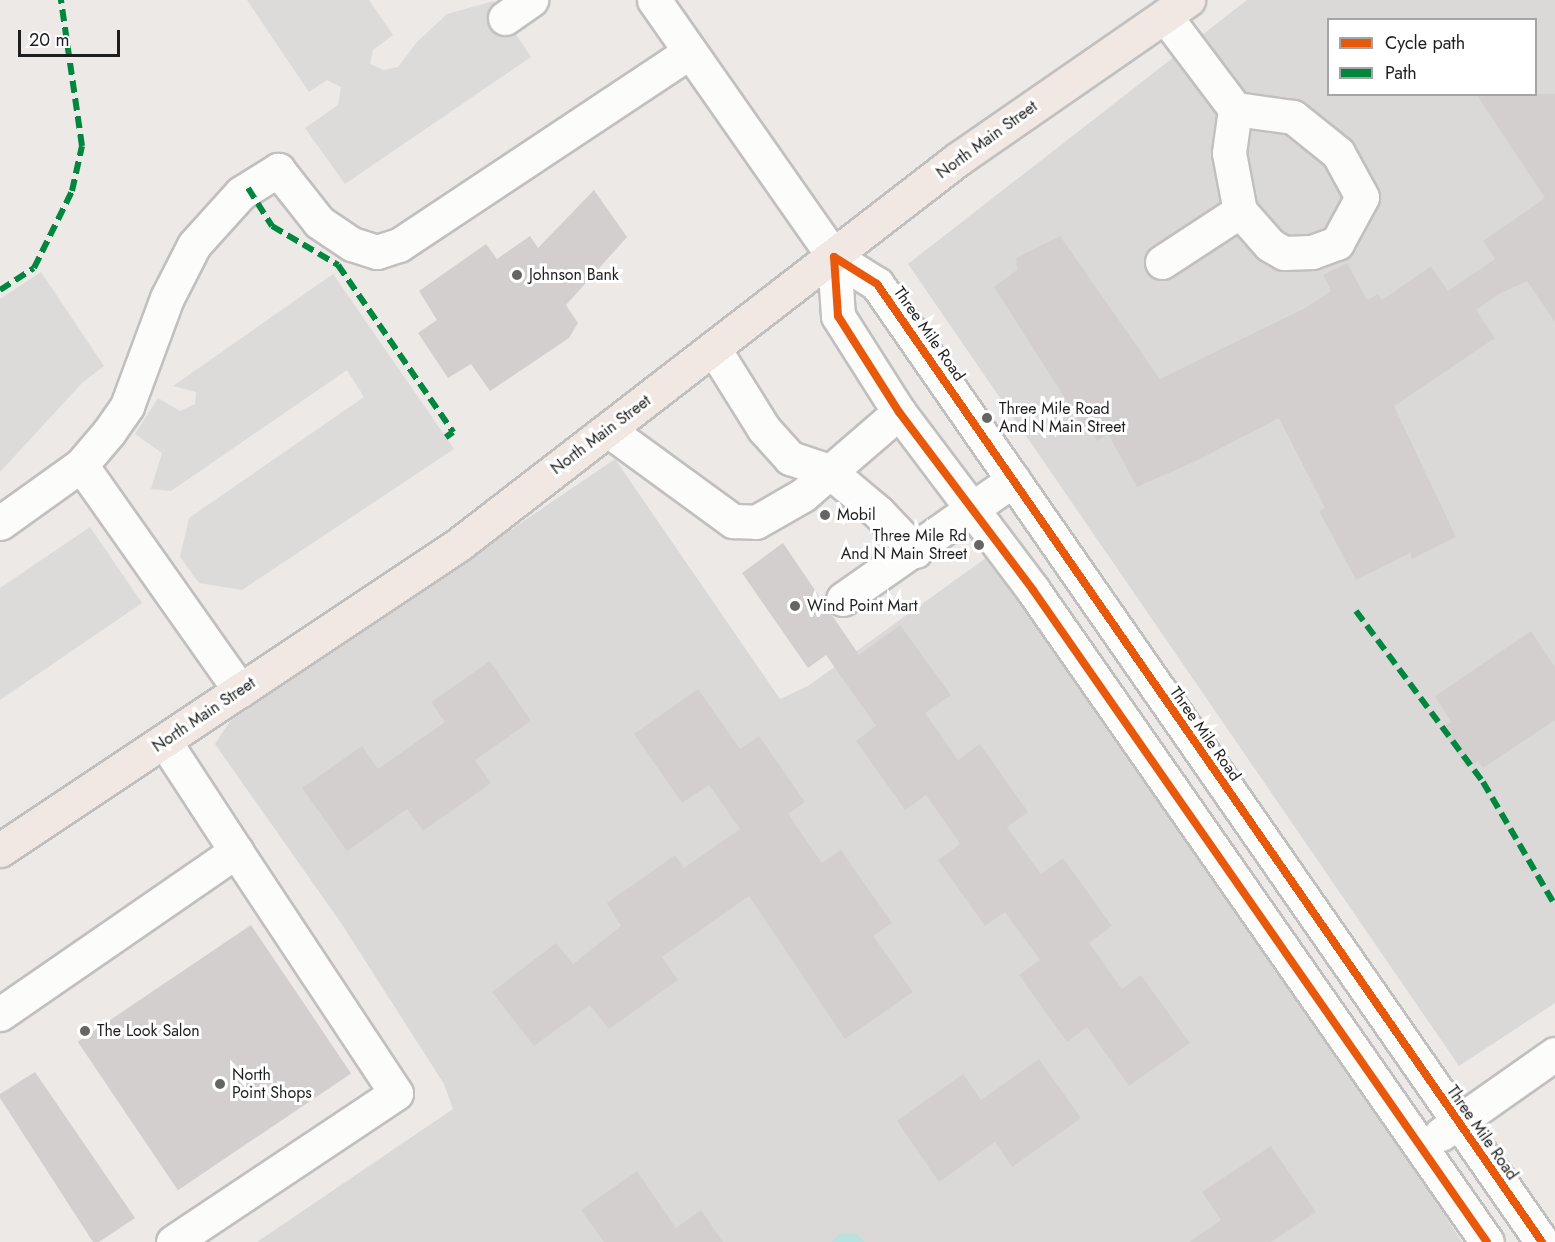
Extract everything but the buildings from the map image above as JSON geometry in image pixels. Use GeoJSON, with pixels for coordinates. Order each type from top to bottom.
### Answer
{"type":"FeatureCollection","features":[{"type":"Feature","properties":{"kind":"main road","name":"North Main Street"},"geometry":{"type":"LineString","coordinates":[[0,849],[165,742],[458,545],[958,159],[1176,8]]}},
{"type":"Feature","properties":{"kind":"street","name":"Three Mile Road"},"geometry":{"type":"LineString","coordinates":[[654,0],[834,257],[878,284],[1542,1242]]}},
{"type":"Feature","properties":{"kind":"street"},"geometry":{"type":"LineString","coordinates":[[1176,8],[1235,109],[1229,153],[1240,210],[1270,245],[1284,253],[1312,252],[1337,243],[1362,197],[1338,153],[1313,130],[1293,117],[1235,109]]}},
{"type":"Feature","properties":{"kind":"street"},"geometry":{"type":"LineString","coordinates":[[0,522],[81,465],[127,406],[167,298],[194,245],[241,193],[278,170],[319,222],[352,244],[377,252],[399,245],[690,52]]}},
{"type":"Feature","properties":{"kind":"street"},"geometry":{"type":"LineString","coordinates":[[1161,262],[1240,210]]}},
{"type":"Feature","properties":{"kind":"street"},"geometry":{"type":"LineString","coordinates":[[834,257],[838,316],[899,412],[974,508],[1487,1242]]}},
{"type":"Feature","properties":{"kind":"street"},"geometry":{"type":"LineString","coordinates":[[714,349],[764,429],[790,458],[829,471],[878,512],[915,551]]}},
{"type":"Feature","properties":{"kind":"street"},"geometry":{"type":"LineString","coordinates":[[608,430],[734,520],[756,522],[803,495],[899,412]]}},
{"type":"Feature","properties":{"kind":"street"},"geometry":{"type":"LineString","coordinates":[[81,465],[240,690]]}},
{"type":"Feature","properties":{"kind":"street"},"geometry":{"type":"LineString","coordinates":[[843,598],[915,551],[1013,480]]}},
{"type":"Feature","properties":{"kind":"street"},"geometry":{"type":"LineString","coordinates":[[165,742],[396,1093],[173,1242]]}},
{"type":"Feature","properties":{"kind":"street"},"geometry":{"type":"LineString","coordinates":[[0,1014],[236,851]]}},
{"type":"Feature","properties":{"kind":"street"},"geometry":{"type":"LineString","coordinates":[[1421,1148],[1555,1054]]}},
{"type":"Feature","properties":{"kind":"shaded area"},"geometry":{"type":"Polygon","coordinates":[[[247,0],[369,0],[393,35],[373,50],[370,64],[384,70],[398,67],[417,42],[447,14],[494,1],[531,57],[345,184],[305,128],[338,105],[341,87],[327,80],[309,92],[247,0]]]}},
{"type":"Feature","properties":{"kind":"shaded area"},"geometry":{"type":"Polygon","coordinates":[[[1247,0],[1555,0],[1555,1003],[1459,1066],[908,264],[1247,0]]]}},
{"type":"Feature","properties":{"kind":"shaded area"},"geometry":{"type":"Polygon","coordinates":[[[41,272],[104,366],[83,382],[0,472],[0,299],[41,272]]]}},
{"type":"Feature","properties":{"kind":"shaded area"},"geometry":{"type":"Polygon","coordinates":[[[333,274],[454,449],[242,590],[199,583],[180,557],[189,518],[364,397],[347,370],[171,491],[151,489],[162,453],[135,434],[158,398],[180,411],[195,404],[196,392],[173,386],[333,274]]]}},
{"type":"Feature","properties":{"kind":"shaded area"},"geometry":{"type":"Polygon","coordinates":[[[615,459],[780,699],[808,686],[990,555],[1009,577],[1028,617],[1116,727],[1286,970],[1462,1242],[257,1242],[453,1109],[444,1084],[341,923],[215,744],[231,720],[615,459]]]}},
{"type":"Feature","properties":{"kind":"shaded area"},"geometry":{"type":"Polygon","coordinates":[[[90,527],[142,603],[0,700],[0,588],[90,527]]]}},
{"type":"Feature","properties":{"kind":"water"},"geometry":{"type":"Polygon","coordinates":[[[840,1234],[856,1234],[865,1242],[831,1242],[840,1234]]]}},
{"type":"Feature","properties":{"kind":"marked path"},"geometry":{"type":"LineString","coordinates":[[0,290],[34,268],[72,191],[82,146],[61,0]]}},
{"type":"Feature","properties":{"kind":"marked path"},"geometry":{"type":"LineString","coordinates":[[248,188],[272,226],[338,265],[453,432],[446,437]]}},
{"type":"Feature","properties":{"kind":"marked path"},"geometry":{"type":"LineString","coordinates":[[1356,611],[1483,782],[1555,905]]}},
{"type":"Feature","properties":{"kind":"cycle path"},"geometry":{"type":"LineString","coordinates":[[834,257],[877,284],[1542,1242]]}},
{"type":"Feature","properties":{"kind":"cycle path"},"geometry":{"type":"LineString","coordinates":[[834,257],[838,316],[899,412],[1033,590],[1487,1242]]}},
{"type":"Feature","properties":{"kind":"place","name":"Johnson Bank"},"geometry":{"type":"Point","coordinates":[517,275]}},
{"type":"Feature","properties":{"kind":"place","name":"Three Mile Road And N Main Street"},"geometry":{"type":"Point","coordinates":[987,418]}},
{"type":"Feature","properties":{"kind":"place","name":"Mobil"},"geometry":{"type":"Point","coordinates":[825,515]}},
{"type":"Feature","properties":{"kind":"place","name":"Three Mile Rd And N Main Street"},"geometry":{"type":"Point","coordinates":[979,545]}},
{"type":"Feature","properties":{"kind":"place","name":"Wind Point Mart"},"geometry":{"type":"Point","coordinates":[795,606]}},
{"type":"Feature","properties":{"kind":"place","name":"The Look Salon"},"geometry":{"type":"Point","coordinates":[85,1031]}},
{"type":"Feature","properties":{"kind":"place","name":"North Point Shops"},"geometry":{"type":"Point","coordinates":[220,1084]}}]}
